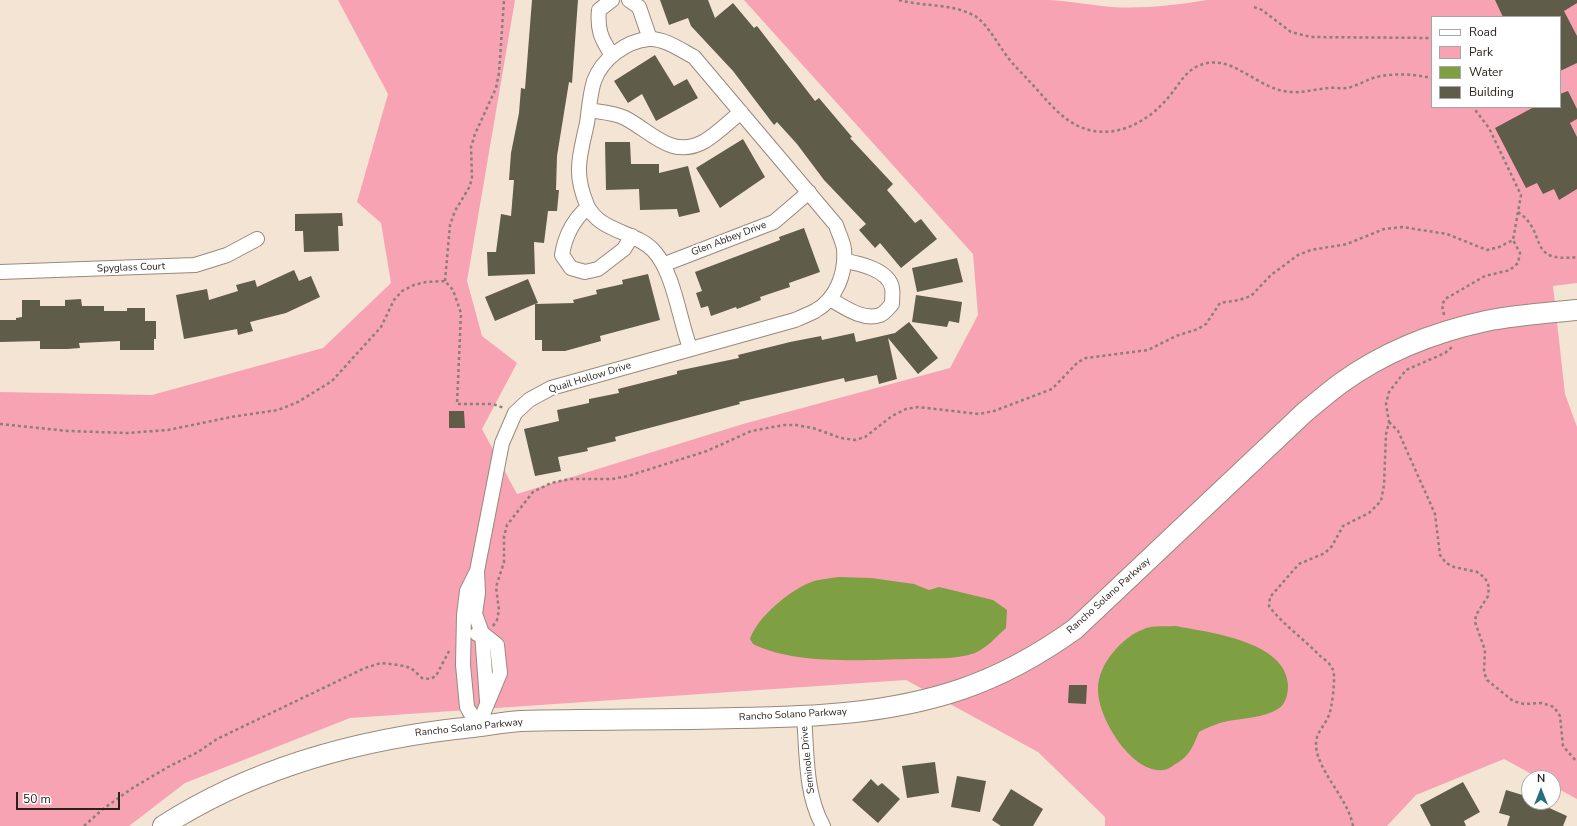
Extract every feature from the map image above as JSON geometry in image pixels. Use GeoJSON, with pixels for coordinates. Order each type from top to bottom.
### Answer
{"type":"FeatureCollection","features":[{"type":"Feature","properties":{"kind":"street"},"geometry":{"type":"LineString","coordinates":[[612,0],[599,10],[597,25],[601,40],[612,55]]}},
{"type":"Feature","properties":{"kind":"street"},"geometry":{"type":"LineString","coordinates":[[629,0],[639,7],[650,39]]}},
{"type":"Feature","properties":{"kind":"street","name":"Quail Hollow Drive"},"geometry":{"type":"LineString","coordinates":[[478,726],[466,707],[464,615],[468,591],[477,571],[502,443],[515,413],[529,400],[551,388],[690,348],[795,320],[817,310],[830,299],[840,281],[844,261],[843,247],[836,225],[694,57],[674,46],[650,39],[629,44],[612,55],[594,81],[579,160],[578,181],[588,207],[597,218],[616,230],[632,236],[653,249],[665,264],[690,348]]}},
{"type":"Feature","properties":{"kind":"street"},"geometry":{"type":"LineString","coordinates":[[589,110],[624,118],[665,144],[677,147],[694,146],[705,141],[741,112]]}},
{"type":"Feature","properties":{"kind":"street","name":"Glen Abbey Drive"},"geometry":{"type":"LineString","coordinates":[[665,264],[774,222],[809,192]]}},
{"type":"Feature","properties":{"kind":"street"},"geometry":{"type":"LineString","coordinates":[[588,207],[580,214],[564,239],[562,255],[571,268],[585,272],[598,269],[624,249],[632,236]]}},
{"type":"Feature","properties":{"kind":"street","name":"Spyglass Court"},"geometry":{"type":"LineString","coordinates":[[0,272],[195,265],[227,255],[257,239]]}},
{"type":"Feature","properties":{"kind":"street"},"geometry":{"type":"LineString","coordinates":[[830,299],[845,308],[867,317],[882,314],[892,304],[892,287],[883,274],[857,263],[844,261]]}},
{"type":"Feature","properties":{"kind":"street","name":"Rancho Solano Parkway"},"geometry":{"type":"LineString","coordinates":[[163,826],[189,809],[247,780],[368,742],[425,732],[518,721],[826,716],[905,705],[962,689],[1004,672],[1043,652],[1075,629],[1305,412],[1342,382],[1388,355],[1421,340],[1449,330],[1488,321],[1577,310]]}},
{"type":"Feature","properties":{"kind":"street","name":"Quail Hollow Drive"},"geometry":{"type":"LineString","coordinates":[[477,571],[478,594],[475,614],[482,634]]}},
{"type":"Feature","properties":{"kind":"street"},"geometry":{"type":"LineString","coordinates":[[464,634],[482,634],[497,645],[500,672],[478,726]]}},
{"type":"Feature","properties":{"kind":"street","name":"Seminole Drive"},"geometry":{"type":"LineString","coordinates":[[804,716],[810,788],[817,816],[823,826]]}},
{"type":"Feature","properties":{"kind":"path"},"geometry":{"type":"LineString","coordinates":[[504,0],[499,72],[496,88],[475,134],[471,147],[472,177],[470,186],[455,211],[450,225],[445,281],[453,290],[461,313],[457,404],[493,404],[515,413]]}},
{"type":"Feature","properties":{"kind":"path"},"geometry":{"type":"LineString","coordinates":[[899,0],[964,11],[976,17],[986,27],[1012,62],[1059,115],[1073,124],[1093,131],[1111,132],[1124,129],[1140,122],[1155,111],[1168,98],[1185,75],[1196,67],[1210,61],[1220,61],[1234,67],[1262,84],[1291,92],[1348,88],[1376,78],[1394,75],[1413,74],[1431,78]]}},
{"type":"Feature","properties":{"kind":"path"},"geometry":{"type":"LineString","coordinates":[[1254,7],[1262,10],[1291,32],[1311,37],[1431,38]]}},
{"type":"Feature","properties":{"kind":"path"},"geometry":{"type":"LineString","coordinates":[[1445,317],[1442,305],[1445,299],[1485,276],[1510,270],[1518,263],[1520,253],[1513,240],[1521,195],[1489,128],[1474,108]]}},
{"type":"Feature","properties":{"kind":"path"},"geometry":{"type":"LineString","coordinates":[[1518,212],[1527,218],[1545,254],[1551,258],[1577,257]]}},
{"type":"Feature","properties":{"kind":"path"},"geometry":{"type":"LineString","coordinates":[[482,634],[491,628],[497,620],[499,610],[496,587],[504,562],[504,537],[507,525],[533,492],[551,483],[570,479],[612,479],[628,476],[707,451],[750,432],[784,425],[813,428],[841,438],[855,440],[865,438],[892,416],[906,409],[918,407],[979,414],[994,411],[1052,389],[1078,362],[1086,358],[1148,350],[1176,336],[1198,329],[1206,324],[1220,303],[1240,300],[1252,296],[1271,275],[1298,255],[1311,250],[1347,244],[1384,229],[1402,227],[1448,234],[1487,250],[1499,247],[1513,240]]}},
{"type":"Feature","properties":{"kind":"path"},"geometry":{"type":"LineString","coordinates":[[0,424],[68,432],[127,433],[168,430],[238,416],[278,410],[305,399],[332,381],[381,327],[394,300],[402,291],[414,285],[426,282],[445,281]]}},
{"type":"Feature","properties":{"kind":"path"},"geometry":{"type":"LineString","coordinates":[[1353,826],[1348,809],[1321,760],[1316,746],[1317,736],[1330,710],[1336,675],[1333,668],[1302,638],[1275,615],[1269,606],[1270,597],[1299,564],[1325,553],[1332,546],[1343,526],[1369,513],[1381,501],[1384,485],[1386,434],[1389,422],[1386,404],[1389,392],[1406,370],[1423,361],[1445,353],[1450,350],[1453,345]]}},
{"type":"Feature","properties":{"kind":"path"},"geometry":{"type":"LineString","coordinates":[[1389,422],[1398,430],[1435,514],[1440,555],[1446,563],[1450,565],[1477,572],[1485,578],[1489,587],[1488,596],[1476,615],[1475,622],[1485,650],[1484,672],[1487,680],[1513,700],[1524,704],[1542,703],[1554,707],[1560,716],[1563,746],[1577,762]]}},
{"type":"Feature","properties":{"kind":"path"},"geometry":{"type":"LineString","coordinates":[[84,826],[103,809],[168,767],[198,752],[217,739],[336,681],[381,663],[411,668],[422,678],[430,680],[436,676],[448,651],[464,649]]}},
{"type":"Feature","properties":{"kind":"green space"},"geometry":{"type":"Polygon","coordinates":[[[338,0],[515,0],[467,281],[482,336],[517,363],[482,429],[517,494],[743,424],[950,368],[978,315],[973,254],[744,0],[1048,0],[1112,7],[1136,7],[1160,6],[1207,0],[1577,0],[1577,283],[1553,286],[1565,394],[1577,427],[1577,799],[1561,790],[1561,770],[1524,770],[1504,759],[1416,795],[1387,826],[1105,826],[1105,817],[1038,752],[906,680],[350,718],[185,783],[129,826],[0,826],[0,392],[152,395],[323,348],[391,283],[381,223],[357,202],[388,94],[338,0]]]}},
{"type":"Feature","properties":{"kind":"water"},"geometry":{"type":"Polygon","coordinates":[[[839,577],[871,578],[914,584],[929,590],[939,587],[993,600],[1007,610],[1006,628],[988,645],[979,651],[959,657],[830,660],[789,655],[770,651],[753,644],[750,639],[754,630],[760,621],[776,604],[795,590],[814,581],[839,577]]]}},
{"type":"Feature","properties":{"kind":"water"},"geometry":{"type":"Polygon","coordinates":[[[1175,626],[1225,636],[1243,641],[1260,649],[1274,658],[1284,670],[1288,685],[1288,692],[1285,702],[1278,709],[1260,716],[1224,722],[1206,728],[1199,732],[1190,751],[1179,762],[1166,770],[1151,769],[1140,763],[1129,754],[1118,742],[1103,714],[1099,701],[1099,680],[1107,661],[1128,638],[1148,628],[1175,626]]]}},
{"type":"Feature","properties":{"kind":"building"},"geometry":{"type":"Polygon","coordinates":[[[532,0],[578,0],[572,83],[569,82],[557,156],[556,190],[559,190],[557,211],[548,211],[544,243],[534,242],[535,274],[488,276],[487,252],[496,252],[501,214],[511,216],[514,180],[509,180],[511,153],[519,113],[521,88],[525,89],[532,0]]]}},
{"type":"Feature","properties":{"kind":"building"},"geometry":{"type":"Polygon","coordinates":[[[660,0],[708,0],[715,18],[733,3],[754,28],[757,26],[815,101],[819,98],[852,137],[850,138],[893,184],[887,190],[915,223],[921,219],[937,239],[901,268],[880,243],[875,248],[859,230],[866,224],[824,180],[797,144],[777,122],[774,125],[733,71],[691,26],[688,18],[669,25],[660,0]]]}},
{"type":"Feature","properties":{"kind":"building"},"geometry":{"type":"Polygon","coordinates":[[[1495,0],[1577,0],[1577,3],[1564,11],[1577,36],[1577,63],[1561,71],[1561,16],[1503,16],[1495,0]]]}},
{"type":"Feature","properties":{"kind":"building"},"geometry":{"type":"Polygon","coordinates":[[[655,55],[674,86],[687,79],[698,98],[656,121],[642,94],[628,103],[614,81],[655,55]]]}},
{"type":"Feature","properties":{"kind":"building"},"geometry":{"type":"Polygon","coordinates":[[[1568,91],[1577,109],[1577,119],[1570,123],[1577,137],[1577,189],[1559,200],[1554,189],[1543,194],[1537,183],[1526,188],[1495,128],[1532,108],[1561,108],[1561,94],[1568,91]]]}},
{"type":"Feature","properties":{"kind":"building"},"geometry":{"type":"Polygon","coordinates":[[[743,139],[765,177],[720,208],[696,168],[743,139]]]}},
{"type":"Feature","properties":{"kind":"building"},"geometry":{"type":"Polygon","coordinates":[[[605,142],[630,142],[631,164],[659,164],[659,173],[688,166],[700,212],[679,217],[677,209],[640,210],[639,189],[606,190],[605,142]]]}},
{"type":"Feature","properties":{"kind":"building"},"geometry":{"type":"Polygon","coordinates":[[[342,213],[343,226],[338,226],[339,251],[304,252],[303,231],[295,231],[295,214],[342,213]]]}},
{"type":"Feature","properties":{"kind":"building"},"geometry":{"type":"Polygon","coordinates":[[[804,228],[820,272],[789,283],[790,287],[760,297],[761,300],[737,309],[736,307],[711,316],[708,306],[701,308],[696,293],[702,291],[695,272],[780,240],[779,237],[804,228]]]}},
{"type":"Feature","properties":{"kind":"building"},"geometry":{"type":"Polygon","coordinates":[[[957,258],[963,282],[917,292],[912,268],[957,258]]]}},
{"type":"Feature","properties":{"kind":"building"},"geometry":{"type":"Polygon","coordinates":[[[294,270],[299,281],[311,276],[320,297],[286,313],[250,322],[253,331],[238,335],[237,329],[184,339],[176,295],[207,289],[209,300],[238,291],[236,285],[255,280],[257,287],[294,270]]]}},
{"type":"Feature","properties":{"kind":"building"},"geometry":{"type":"Polygon","coordinates":[[[648,274],[660,320],[600,336],[601,341],[565,351],[542,351],[542,340],[535,340],[535,304],[574,303],[573,300],[597,294],[596,290],[623,284],[622,280],[648,274]]]}},
{"type":"Feature","properties":{"kind":"building"},"geometry":{"type":"Polygon","coordinates":[[[528,279],[538,303],[495,321],[485,297],[528,279]]]}},
{"type":"Feature","properties":{"kind":"building"},"geometry":{"type":"Polygon","coordinates":[[[916,295],[962,302],[959,323],[949,321],[947,327],[912,322],[916,295]]]}},
{"type":"Feature","properties":{"kind":"building"},"geometry":{"type":"Polygon","coordinates":[[[81,299],[82,306],[104,306],[104,311],[127,311],[127,308],[145,308],[145,321],[156,321],[156,339],[154,339],[154,350],[120,350],[120,341],[79,343],[80,348],[67,349],[40,349],[40,341],[0,342],[0,320],[16,320],[16,318],[22,317],[22,300],[40,300],[40,306],[65,306],[65,300],[81,299]]]}},
{"type":"Feature","properties":{"kind":"building"},"geometry":{"type":"Polygon","coordinates":[[[909,322],[938,358],[918,374],[888,338],[897,379],[879,384],[877,375],[845,382],[844,378],[739,402],[740,404],[615,437],[616,441],[587,448],[588,451],[558,457],[561,471],[535,476],[524,429],[559,421],[557,410],[589,403],[589,399],[619,393],[618,389],[677,374],[677,371],[739,358],[738,355],[790,342],[821,336],[822,340],[854,333],[856,342],[895,333],[909,322]]]}},
{"type":"Feature","properties":{"kind":"building"},"geometry":{"type":"Polygon","coordinates":[[[449,411],[464,411],[465,428],[449,428],[449,411]]]}},
{"type":"Feature","properties":{"kind":"building"},"geometry":{"type":"Polygon","coordinates":[[[1069,685],[1087,685],[1086,704],[1068,703],[1069,685]]]}},
{"type":"Feature","properties":{"kind":"building"},"geometry":{"type":"Polygon","coordinates":[[[935,762],[939,793],[907,798],[902,766],[935,762]]]}},
{"type":"Feature","properties":{"kind":"building"},"geometry":{"type":"Polygon","coordinates":[[[957,776],[986,781],[980,812],[951,807],[957,776]]]}},
{"type":"Feature","properties":{"kind":"building"},"geometry":{"type":"Polygon","coordinates":[[[871,779],[878,786],[882,783],[900,799],[878,823],[852,800],[871,779]]]}},
{"type":"Feature","properties":{"kind":"building"},"geometry":{"type":"Polygon","coordinates":[[[1463,782],[1480,812],[1464,821],[1466,826],[1431,826],[1420,805],[1463,782]]]}},
{"type":"Feature","properties":{"kind":"building"},"geometry":{"type":"Polygon","coordinates":[[[1011,789],[1043,809],[1033,826],[1001,826],[992,820],[1011,789]]]}},
{"type":"Feature","properties":{"kind":"building"},"geometry":{"type":"Polygon","coordinates":[[[1506,790],[1521,795],[1521,810],[1554,810],[1567,816],[1563,826],[1507,826],[1510,816],[1499,813],[1506,790]]]}}]}
